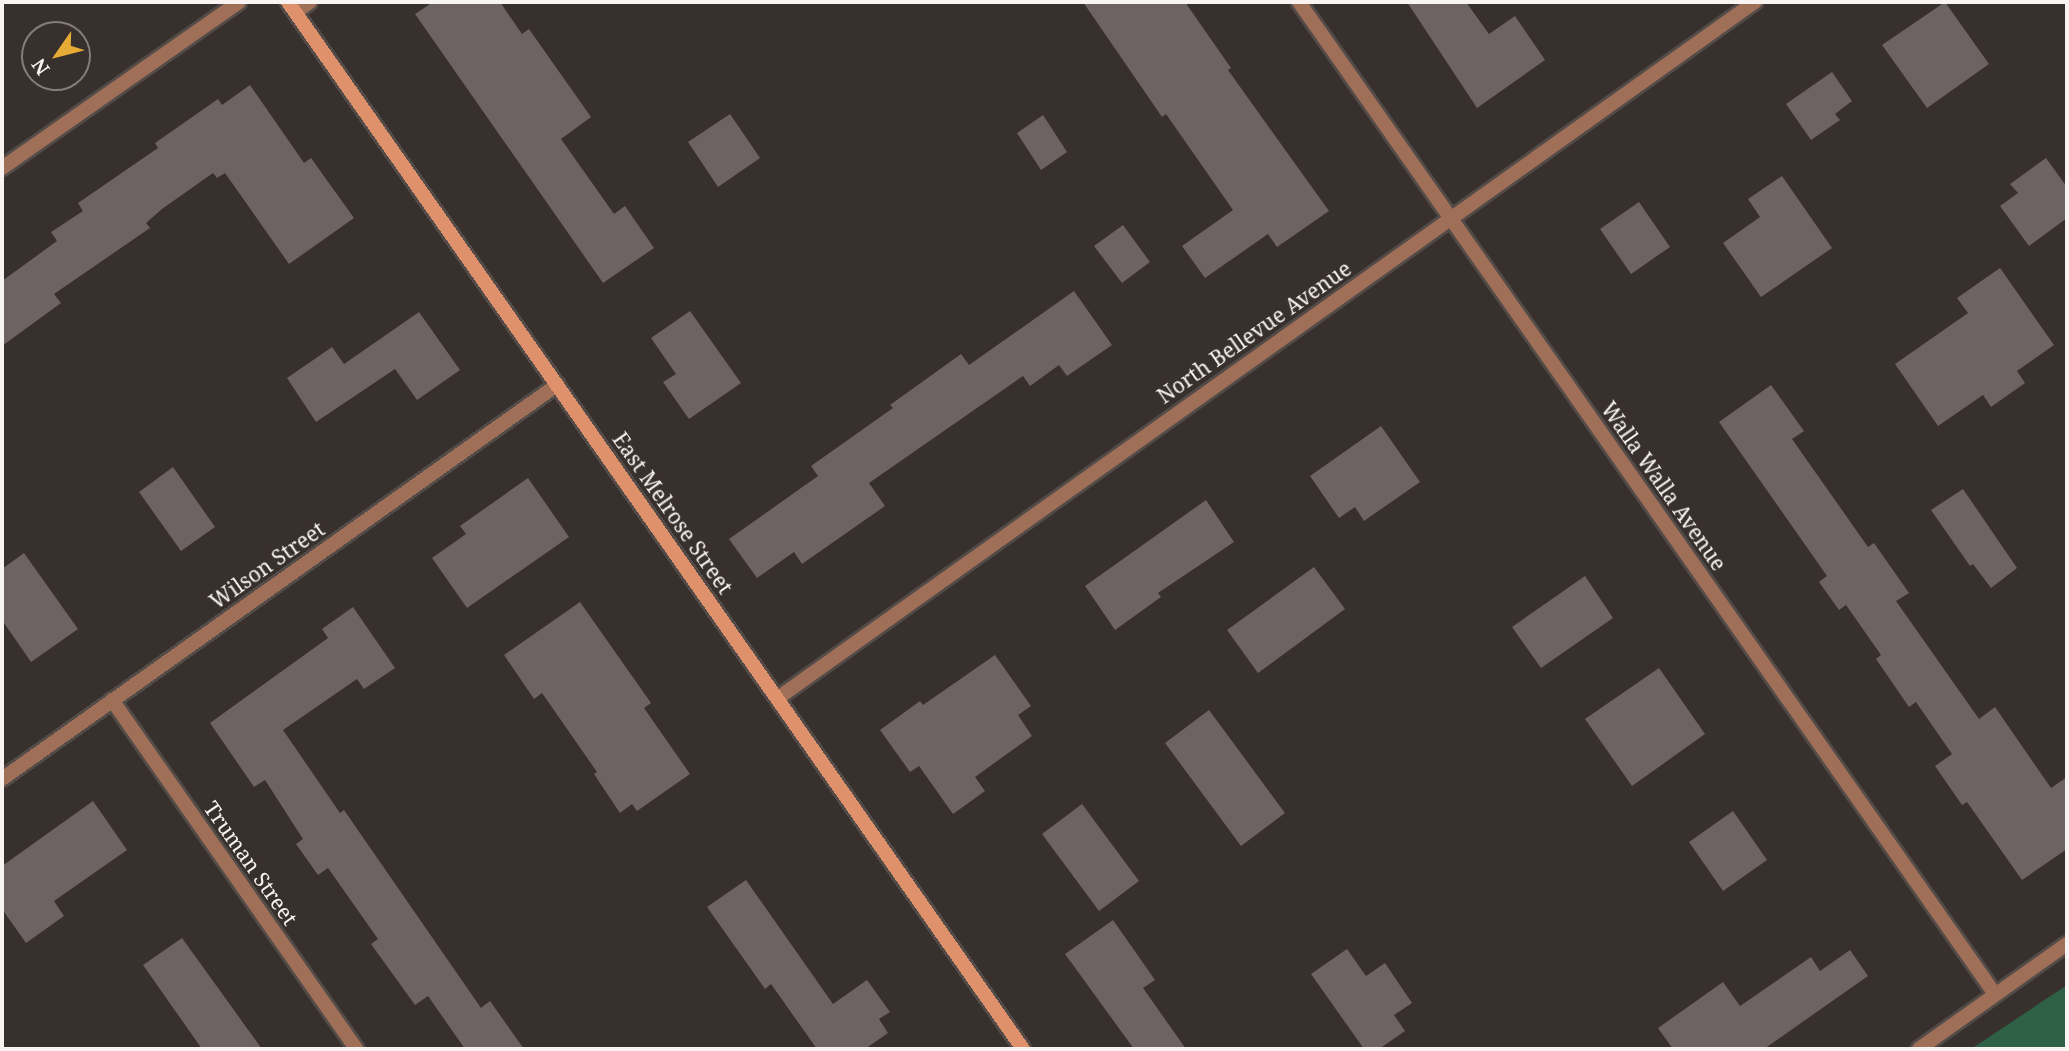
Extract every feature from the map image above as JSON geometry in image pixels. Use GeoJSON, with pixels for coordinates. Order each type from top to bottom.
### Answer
{"type":"FeatureCollection","features":[{"type":"Feature","properties":{"kind":"main road","name":"East Melrose Street"},"geometry":{"type":"LineString","coordinates":[[292,7],[1023,1049]]}},
{"type":"Feature","properties":{"kind":"street"},"geometry":{"type":"LineString","coordinates":[[2,168],[239,2]]}},
{"type":"Feature","properties":{"kind":"street"},"geometry":{"type":"LineString","coordinates":[[292,7],[310,2]]}},
{"type":"Feature","properties":{"kind":"street","name":"Walla Walla Avenue"},"geometry":{"type":"LineString","coordinates":[[1299,2],[1995,994]]}},
{"type":"Feature","properties":{"kind":"street","name":"North Bellevue Avenue"},"geometry":{"type":"LineString","coordinates":[[778,698],[1755,2]]}},
{"type":"Feature","properties":{"kind":"street","name":"Wilson Street"},"geometry":{"type":"LineString","coordinates":[[2,779],[557,385]]}},
{"type":"Feature","properties":{"kind":"street","name":"Truman Street"},"geometry":{"type":"LineString","coordinates":[[112,700],[356,1049]]}},
{"type":"Feature","properties":{"kind":"street"},"geometry":{"type":"LineString","coordinates":[[1919,1049],[2067,944]]}},
{"type":"Feature","properties":{"kind":"green space"},"geometry":{"type":"Polygon","coordinates":[[[2067,985],[2067,1049],[1971,1049],[2067,985]]]}},
{"type":"Feature","properties":{"kind":"building"},"geometry":{"type":"Polygon","coordinates":[[[433,2],[500,2],[522,34],[529,29],[591,117],[561,139],[614,214],[625,206],[654,248],[603,283],[415,14],[433,2]]]}},
{"type":"Feature","properties":{"kind":"building"},"geometry":{"type":"Polygon","coordinates":[[[1083,2],[1185,2],[1231,68],[1228,70],[1329,211],[1277,247],[1268,234],[1205,278],[1182,246],[1233,210],[1166,114],[1162,117],[1083,2]]]}},
{"type":"Feature","properties":{"kind":"building"},"geometry":{"type":"Polygon","coordinates":[[[1407,2],[1466,2],[1489,34],[1515,16],[1545,60],[1477,108],[1407,2]]]}},
{"type":"Feature","properties":{"kind":"building"},"geometry":{"type":"Polygon","coordinates":[[[1945,2],[1989,64],[1927,108],[1882,45],[1945,2]]]}},
{"type":"Feature","properties":{"kind":"building"},"geometry":{"type":"Polygon","coordinates":[[[1832,72],[1852,101],[1835,114],[1840,120],[1811,140],[1786,104],[1832,72]]]}},
{"type":"Feature","properties":{"kind":"building"},"geometry":{"type":"Polygon","coordinates":[[[250,85],[304,163],[311,158],[354,218],[289,264],[225,173],[217,178],[213,173],[162,209],[146,223],[150,228],[54,294],[61,303],[2,346],[2,281],[57,241],[51,232],[83,211],[78,203],[158,148],[155,143],[218,99],[222,105],[250,85]]]}},
{"type":"Feature","properties":{"kind":"building"},"geometry":{"type":"Polygon","coordinates":[[[730,114],[760,158],[718,187],[688,142],[730,114]]]}},
{"type":"Feature","properties":{"kind":"building"},"geometry":{"type":"Polygon","coordinates":[[[1043,115],[1067,152],[1041,170],[1017,133],[1043,115]]]}},
{"type":"Feature","properties":{"kind":"building"},"geometry":{"type":"Polygon","coordinates":[[[2046,158],[2067,187],[2067,218],[2029,246],[2000,206],[2018,193],[2010,184],[2046,158]]]}},
{"type":"Feature","properties":{"kind":"building"},"geometry":{"type":"Polygon","coordinates":[[[1782,176],[1832,248],[1761,297],[1723,243],[1760,217],[1748,199],[1782,176]]]}},
{"type":"Feature","properties":{"kind":"building"},"geometry":{"type":"Polygon","coordinates":[[[1639,202],[1670,247],[1631,274],[1600,229],[1639,202]]]}},
{"type":"Feature","properties":{"kind":"building"},"geometry":{"type":"Polygon","coordinates":[[[1123,225],[1150,262],[1122,283],[1094,246],[1123,225]]]}},
{"type":"Feature","properties":{"kind":"building"},"geometry":{"type":"Polygon","coordinates":[[[2000,268],[2054,345],[2017,371],[2025,383],[1991,407],[1983,395],[1938,426],[1895,364],[1968,313],[1957,298],[2000,268]]]}},
{"type":"Feature","properties":{"kind":"building"},"geometry":{"type":"Polygon","coordinates":[[[1074,291],[1112,345],[1067,376],[1059,365],[1030,386],[1023,376],[869,483],[885,506],[802,564],[794,552],[757,578],[729,539],[818,476],[811,466],[893,408],[890,405],[961,354],[969,365],[1074,291]]]}},
{"type":"Feature","properties":{"kind":"building"},"geometry":{"type":"Polygon","coordinates":[[[690,311],[741,383],[689,419],[663,382],[676,374],[651,338],[690,311]]]}},
{"type":"Feature","properties":{"kind":"building"},"geometry":{"type":"Polygon","coordinates":[[[419,312],[460,370],[417,400],[395,369],[316,422],[287,378],[332,347],[344,364],[419,312]]]}},
{"type":"Feature","properties":{"kind":"building"},"geometry":{"type":"Polygon","coordinates":[[[1771,385],[1804,431],[1792,439],[1868,547],[1874,543],[1909,593],[1896,601],[1979,719],[1995,707],[2051,788],[2067,777],[2067,849],[2022,880],[1967,802],[1962,805],[1935,766],[1952,754],[1916,702],[1909,707],[1876,659],[1881,655],[1846,605],[1839,610],[1819,582],[1827,576],[1719,422],[1771,385]]]}},
{"type":"Feature","properties":{"kind":"building"},"geometry":{"type":"Polygon","coordinates":[[[1381,426],[1420,482],[1364,521],[1355,507],[1339,518],[1310,476],[1381,426]]]}},
{"type":"Feature","properties":{"kind":"building"},"geometry":{"type":"Polygon","coordinates":[[[173,467],[215,527],[181,551],[139,492],[173,467]]]}},
{"type":"Feature","properties":{"kind":"building"},"geometry":{"type":"Polygon","coordinates":[[[528,478],[569,537],[467,608],[432,558],[466,534],[460,526],[528,478]]]}},
{"type":"Feature","properties":{"kind":"building"},"geometry":{"type":"Polygon","coordinates":[[[1963,489],[2017,568],[1991,588],[1973,564],[1970,566],[1931,510],[1963,489]]]}},
{"type":"Feature","properties":{"kind":"building"},"geometry":{"type":"Polygon","coordinates":[[[1206,500],[1234,542],[1158,593],[1161,597],[1115,630],[1085,586],[1206,500]]]}},
{"type":"Feature","properties":{"kind":"building"},"geometry":{"type":"Polygon","coordinates":[[[24,553],[78,629],[31,662],[2,620],[2,569],[24,553]]]}},
{"type":"Feature","properties":{"kind":"building"},"geometry":{"type":"Polygon","coordinates":[[[1314,567],[1345,609],[1258,673],[1227,630],[1314,567]]]}},
{"type":"Feature","properties":{"kind":"building"},"geometry":{"type":"Polygon","coordinates":[[[1585,576],[1613,618],[1541,668],[1512,627],[1585,576]]]}},
{"type":"Feature","properties":{"kind":"building"},"geometry":{"type":"Polygon","coordinates":[[[580,602],[651,703],[644,708],[690,774],[637,811],[632,804],[620,813],[594,774],[597,772],[542,693],[534,699],[504,655],[580,602]]]}},
{"type":"Feature","properties":{"kind":"building"},"geometry":{"type":"Polygon","coordinates":[[[353,607],[395,668],[364,689],[357,679],[283,730],[340,813],[344,810],[481,1008],[490,1001],[524,1049],[465,1049],[428,996],[415,1005],[371,944],[378,939],[328,868],[318,875],[296,844],[303,839],[265,780],[254,787],[210,723],[328,638],[322,629],[353,607]]]}},
{"type":"Feature","properties":{"kind":"building"},"geometry":{"type":"Polygon","coordinates":[[[995,655],[1031,706],[1018,715],[1032,736],[975,777],[985,791],[953,814],[919,766],[910,772],[880,730],[920,701],[923,705],[995,655]]]}},
{"type":"Feature","properties":{"kind":"building"},"geometry":{"type":"Polygon","coordinates":[[[1659,668],[1705,734],[1632,786],[1585,719],[1659,668]]]}},
{"type":"Feature","properties":{"kind":"building"},"geometry":{"type":"Polygon","coordinates":[[[1209,710],[1285,813],[1241,846],[1165,743],[1209,710]]]}},
{"type":"Feature","properties":{"kind":"building"},"geometry":{"type":"Polygon","coordinates":[[[93,801],[127,850],[54,901],[64,916],[26,943],[2,909],[2,866],[93,801]]]}},
{"type":"Feature","properties":{"kind":"building"},"geometry":{"type":"Polygon","coordinates":[[[1082,804],[1139,881],[1099,911],[1042,834],[1082,804]]]}},
{"type":"Feature","properties":{"kind":"building"},"geometry":{"type":"Polygon","coordinates":[[[1733,811],[1767,860],[1723,891],[1689,842],[1733,811]]]}},
{"type":"Feature","properties":{"kind":"building"},"geometry":{"type":"Polygon","coordinates":[[[746,880],[833,1004],[867,980],[890,1012],[879,1019],[888,1033],[865,1049],[817,1049],[771,984],[765,989],[707,907],[746,880]]]}},
{"type":"Feature","properties":{"kind":"building"},"geometry":{"type":"Polygon","coordinates":[[[1113,920],[1155,980],[1143,988],[1186,1049],[1134,1049],[1065,954],[1113,920]]]}},
{"type":"Feature","properties":{"kind":"building"},"geometry":{"type":"Polygon","coordinates":[[[182,938],[262,1049],[202,1049],[143,965],[182,938]]]}},
{"type":"Feature","properties":{"kind":"building"},"geometry":{"type":"Polygon","coordinates":[[[1347,949],[1366,976],[1385,963],[1412,1003],[1394,1015],[1405,1031],[1379,1049],[1364,1049],[1311,974],[1347,949]]]}},
{"type":"Feature","properties":{"kind":"building"},"geometry":{"type":"Polygon","coordinates":[[[1850,950],[1868,976],[1764,1049],[1673,1049],[1658,1028],[1723,982],[1740,1006],[1811,957],[1820,971],[1850,950]]]}}]}
